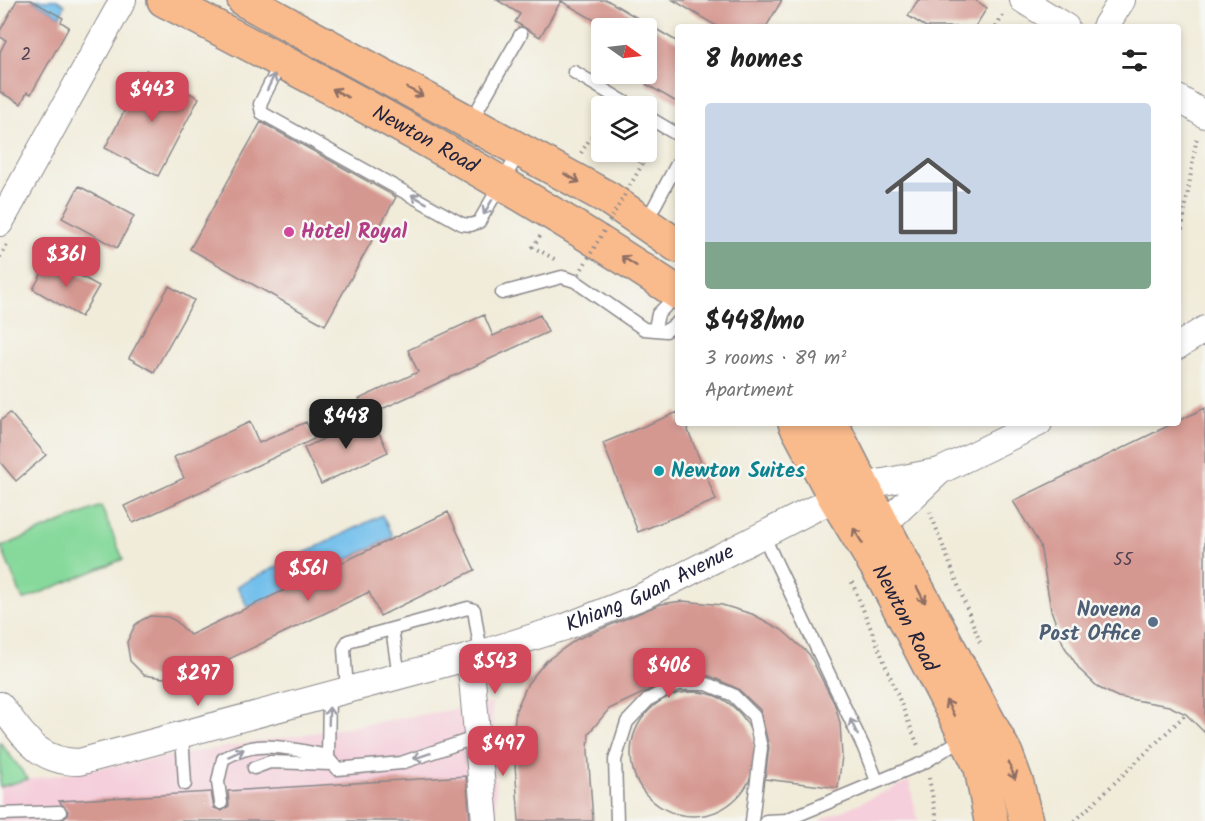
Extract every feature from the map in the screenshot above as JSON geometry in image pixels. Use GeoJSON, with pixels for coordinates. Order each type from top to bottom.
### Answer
{"type":"FeatureCollection","features":[{"type":"Feature","properties":{"kind":"main road","name":"Newton Road"},"geometry":{"type":"LineString","coordinates":[[164,0],[282,61],[501,183],[576,226],[675,292]]}},
{"type":"Feature","properties":{"kind":"main road","name":"Newton Road"},"geometry":{"type":"LineString","coordinates":[[244,0],[520,150],[646,222],[675,244]]}},
{"type":"Feature","properties":{"kind":"main road","name":"Newton Road"},"geometry":{"type":"LineString","coordinates":[[798,426],[851,485],[883,525],[1006,754],[1017,784],[1026,821]]}},
{"type":"Feature","properties":{"kind":"main road","name":"Newton Road"},"geometry":{"type":"LineString","coordinates":[[832,426],[886,582],[981,768],[991,821]]}},
{"type":"Feature","properties":{"kind":"street"},"geometry":{"type":"LineString","coordinates":[[0,223],[123,0]]}},
{"type":"Feature","properties":{"kind":"street"},"geometry":{"type":"LineString","coordinates":[[1023,0],[1061,24]]}},
{"type":"Feature","properties":{"kind":"street"},"geometry":{"type":"LineString","coordinates":[[1107,24],[1122,0]]}},
{"type":"Feature","properties":{"kind":"street"},"geometry":{"type":"LineString","coordinates":[[1181,344],[1205,329]]}},
{"type":"Feature","properties":{"kind":"street"},"geometry":{"type":"LineString","coordinates":[[883,525],[940,471],[1033,426]]}},
{"type":"Feature","properties":{"kind":"street","name":"Khiang Guan Avenue"},"geometry":{"type":"LineString","coordinates":[[0,705],[42,754],[66,762],[79,762],[475,655],[565,627],[645,595],[763,536],[851,485],[940,471]]}},
{"type":"Feature","properties":{"kind":"street"},"geometry":{"type":"LineString","coordinates":[[475,655],[477,738],[485,821]]}},
{"type":"Feature","properties":{"kind":"lane"},"geometry":{"type":"LineString","coordinates":[[470,122],[521,34]]}},
{"type":"Feature","properties":{"kind":"lane"},"geometry":{"type":"LineString","coordinates":[[282,61],[260,104],[262,113],[462,224],[471,225],[479,222],[520,150]]}},
{"type":"Feature","properties":{"kind":"lane"},"geometry":{"type":"LineString","coordinates":[[574,72],[614,96]]}},
{"type":"Feature","properties":{"kind":"lane"},"geometry":{"type":"LineString","coordinates":[[657,123],[675,133]]}},
{"type":"Feature","properties":{"kind":"lane"},"geometry":{"type":"LineString","coordinates":[[646,222],[675,168]]}},
{"type":"Feature","properties":{"kind":"lane"},"geometry":{"type":"LineString","coordinates":[[502,293],[562,277],[575,281],[644,329],[655,328],[666,331],[675,324]]}},
{"type":"Feature","properties":{"kind":"lane"},"geometry":{"type":"LineString","coordinates":[[655,328],[657,314],[675,297]]}},
{"type":"Feature","properties":{"kind":"lane"},"geometry":{"type":"LineString","coordinates":[[763,536],[864,748],[877,781]]}},
{"type":"Feature","properties":{"kind":"lane"},"geometry":{"type":"LineString","coordinates":[[330,760],[338,691],[345,645],[348,641],[471,609],[474,610],[475,655]]}},
{"type":"Feature","properties":{"kind":"lane"},"geometry":{"type":"LineString","coordinates":[[392,629],[399,676]]}},
{"type":"Feature","properties":{"kind":"lane"},"geometry":{"type":"LineString","coordinates":[[617,821],[615,760],[627,722],[649,699],[679,684],[706,684],[734,695],[754,716],[761,748],[752,821]]}},
{"type":"Feature","properties":{"kind":"lane"},"geometry":{"type":"LineString","coordinates":[[182,734],[185,784]]}},
{"type":"Feature","properties":{"kind":"lane"},"geometry":{"type":"LineString","coordinates":[[766,821],[786,820],[925,762],[966,737]]}},
{"type":"Feature","properties":{"kind":"lane"},"geometry":{"type":"LineString","coordinates":[[221,803],[218,782],[224,759],[240,749],[269,745],[330,760],[337,769],[364,768],[400,763],[477,738]]}},
{"type":"Feature","properties":{"kind":"lane"},"geometry":{"type":"LineString","coordinates":[[255,768],[270,762],[330,760]]}},
{"type":"Feature","properties":{"kind":"lane"},"geometry":{"type":"LineString","coordinates":[[0,814],[60,812]]}},
{"type":"Feature","properties":{"kind":"path"},"geometry":{"type":"LineString","coordinates":[[1181,211],[1188,112]]}},
{"type":"Feature","properties":{"kind":"path"},"geometry":{"type":"LineString","coordinates":[[579,274],[643,163],[641,162]]}},
{"type":"Feature","properties":{"kind":"path"},"geometry":{"type":"LineString","coordinates":[[851,580],[925,762],[937,821]]}},
{"type":"Feature","properties":{"kind":"path"},"geometry":{"type":"LineString","coordinates":[[1075,821],[1186,714]]}},
{"type":"Feature","properties":{"kind":"shaded area"},"geometry":{"type":"Polygon","coordinates":[[[492,703],[497,821],[0,821],[0,787],[14,782],[492,703]]]}},
{"type":"Feature","properties":{"kind":"shaded area"},"geometry":{"type":"Polygon","coordinates":[[[909,781],[918,821],[819,821],[909,781]]]}},
{"type":"Feature","properties":{"kind":"green space"},"geometry":{"type":"Polygon","coordinates":[[[101,506],[123,559],[23,600],[1,547],[101,506]]]}},
{"type":"Feature","properties":{"kind":"green space"},"geometry":{"type":"Polygon","coordinates":[[[0,742],[28,779],[0,787],[0,742]]]}},
{"type":"Feature","properties":{"kind":"water"},"geometry":{"type":"Polygon","coordinates":[[[32,0],[57,0],[65,5],[60,16],[32,0]]]}},
{"type":"Feature","properties":{"kind":"water"},"geometry":{"type":"Polygon","coordinates":[[[382,515],[393,537],[248,608],[237,586],[382,515]]]}},
{"type":"Feature","properties":{"kind":"building"},"geometry":{"type":"Polygon","coordinates":[[[17,0],[31,0],[63,18],[61,22],[69,27],[31,94],[27,92],[21,104],[0,92],[0,52],[6,40],[0,37],[0,31],[17,0]]]}},
{"type":"Feature","properties":{"kind":"building"},"geometry":{"type":"Polygon","coordinates":[[[497,0],[607,0],[637,18],[591,18],[561,1],[540,37],[515,22],[520,14],[497,0]]]}},
{"type":"Feature","properties":{"kind":"building"},"geometry":{"type":"Polygon","coordinates":[[[673,0],[782,0],[768,24],[713,24],[673,0]]]}},
{"type":"Feature","properties":{"kind":"building"},"geometry":{"type":"Polygon","coordinates":[[[918,0],[975,0],[987,8],[977,24],[921,24],[908,16],[918,0]]]}},
{"type":"Feature","properties":{"kind":"building"},"geometry":{"type":"Polygon","coordinates":[[[657,30],[675,40],[675,101],[646,84],[657,84],[657,30]]]}},
{"type":"Feature","properties":{"kind":"building"},"geometry":{"type":"Polygon","coordinates":[[[146,70],[199,98],[158,176],[105,148],[146,70]]]}},
{"type":"Feature","properties":{"kind":"building","name":"Hotel Royal"},"geometry":{"type":"Polygon","coordinates":[[[261,122],[396,197],[325,325],[190,249],[261,122]]]}},
{"type":"Feature","properties":{"kind":"building"},"geometry":{"type":"Polygon","coordinates":[[[79,186],[134,216],[117,248],[62,218],[79,186]]]}},
{"type":"Feature","properties":{"kind":"building"},"geometry":{"type":"Polygon","coordinates":[[[50,259],[99,286],[81,317],[33,289],[50,259]]]}},
{"type":"Feature","properties":{"kind":"building"},"geometry":{"type":"Polygon","coordinates":[[[169,286],[194,300],[154,372],[129,358],[169,286]]]}},
{"type":"Feature","properties":{"kind":"building"},"geometry":{"type":"Polygon","coordinates":[[[484,315],[493,336],[540,315],[548,332],[367,416],[359,399],[418,372],[408,350],[484,315]]]}},
{"type":"Feature","properties":{"kind":"building"},"geometry":{"type":"Polygon","coordinates":[[[1205,408],[1205,733],[1186,714],[1169,706],[1118,697],[1099,688],[1080,670],[1064,646],[1051,610],[1040,545],[1013,501],[1168,426],[1181,426],[1181,420],[1205,408]]]}},
{"type":"Feature","properties":{"kind":"building"},"geometry":{"type":"Polygon","coordinates":[[[10,413],[46,455],[16,481],[0,462],[0,421],[10,413]]]}},
{"type":"Feature","properties":{"kind":"building","name":"Newton Suites"},"geometry":{"type":"Polygon","coordinates":[[[675,413],[675,426],[686,426],[716,500],[638,532],[603,443],[675,413]]]}},
{"type":"Feature","properties":{"kind":"building"},"geometry":{"type":"Polygon","coordinates":[[[371,416],[388,452],[321,484],[304,448],[371,416]]]}},
{"type":"Feature","properties":{"kind":"building"},"geometry":{"type":"Polygon","coordinates":[[[250,422],[259,443],[306,422],[314,439],[133,523],[124,506],[184,478],[174,457],[250,422]]]}},
{"type":"Feature","properties":{"kind":"building"},"geometry":{"type":"Polygon","coordinates":[[[448,512],[475,570],[380,616],[369,592],[181,682],[177,673],[163,678],[144,675],[130,661],[127,642],[135,625],[150,616],[168,617],[176,621],[190,635],[448,512]]]}},
{"type":"Feature","properties":{"kind":"building"},"geometry":{"type":"Polygon","coordinates":[[[683,601],[722,605],[752,614],[782,630],[809,654],[835,705],[840,723],[842,756],[838,788],[765,779],[769,747],[760,710],[738,689],[710,676],[679,676],[609,709],[589,733],[588,751],[593,821],[519,821],[513,736],[516,710],[528,683],[546,661],[577,639],[661,604],[683,601]]]}},
{"type":"Feature","properties":{"kind":"building"},"geometry":{"type":"Polygon","coordinates":[[[693,692],[717,697],[737,710],[750,730],[755,754],[750,778],[737,798],[717,811],[693,816],[669,811],[649,798],[636,778],[631,754],[636,730],[649,710],[669,697],[693,692]]]}},
{"type":"Feature","properties":{"kind":"building"},"geometry":{"type":"Polygon","coordinates":[[[466,776],[470,821],[61,821],[67,816],[68,811],[59,801],[211,792],[214,808],[222,811],[229,806],[228,791],[466,776]]]}},
{"type":"Feature","properties":{"kind":"place","name":"Hotel Royal"},"geometry":{"type":"Point","coordinates":[289,232]}},
{"type":"Feature","properties":{"kind":"place","name":"Newton Suites"},"geometry":{"type":"Point","coordinates":[659,471]}},
{"type":"Feature","properties":{"kind":"place","name":"Novena Post Office"},"geometry":{"type":"Point","coordinates":[1153,622]}}]}
